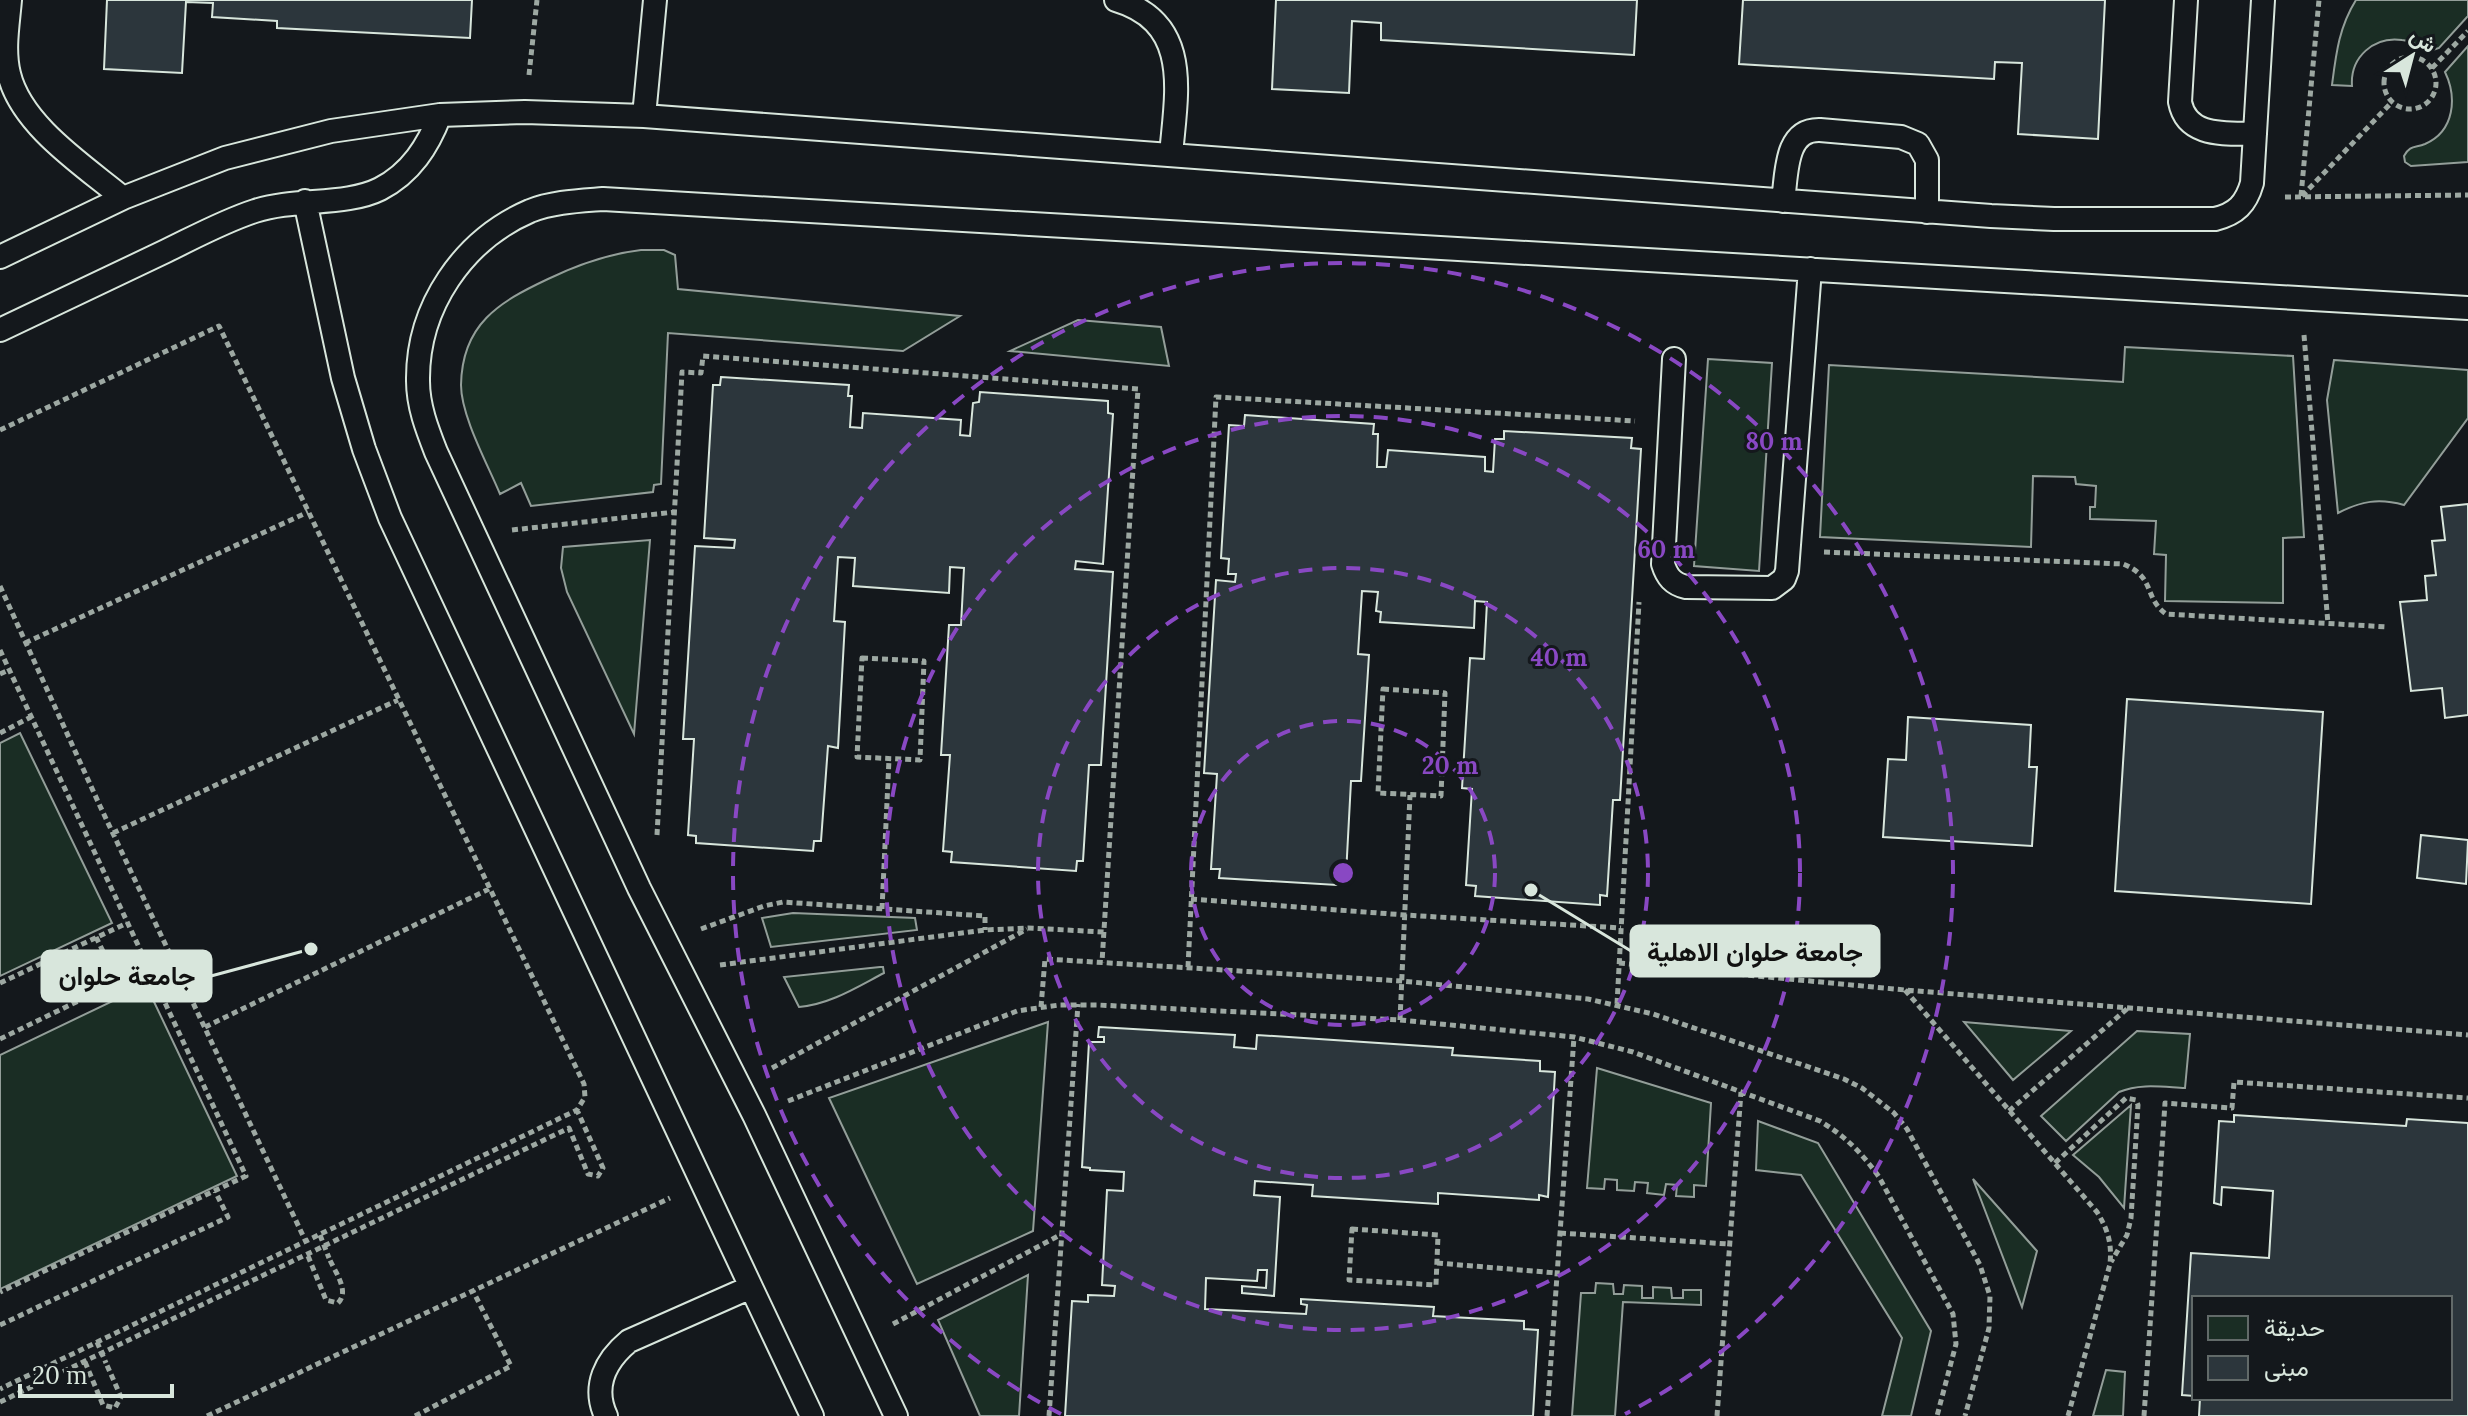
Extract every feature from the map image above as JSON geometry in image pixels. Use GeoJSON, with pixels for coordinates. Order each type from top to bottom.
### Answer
{"type":"FeatureCollection","features":[{"type":"Feature","properties":{"kind":"lane"},"geometry":{"type":"LineString","coordinates":[[10,0],[6,48],[8,72],[21,105],[43,131],[123,198]]}},
{"type":"Feature","properties":{"kind":"lane"},"geometry":{"type":"LineString","coordinates":[[644,116],[655,0]]}},
{"type":"Feature","properties":{"kind":"lane"},"geometry":{"type":"LineString","coordinates":[[1116,0],[1141,10],[1166,37],[1173,52],[1177,71],[1171,155]]}},
{"type":"Feature","properties":{"kind":"lane"},"geometry":{"type":"LineString","coordinates":[[2186,0],[2180,102],[2183,113],[2199,129],[2255,134]]}},
{"type":"Feature","properties":{"kind":"lane"},"geometry":{"type":"LineString","coordinates":[[0,257],[123,198],[225,158],[331,131],[440,115],[525,112],[644,116],[1927,212],[2054,219],[2215,219],[2228,216],[2240,208],[2248,197],[2252,183],[2263,0]]}},
{"type":"Feature","properties":{"kind":"lane"},"geometry":{"type":"LineString","coordinates":[[0,330],[233,219],[278,205],[358,197],[381,189],[401,176],[418,159],[440,115]]}},
{"type":"Feature","properties":{"kind":"lane"},"geometry":{"type":"LineString","coordinates":[[1783,201],[1791,146],[1803,134],[1820,130],[1901,137],[1918,144],[1927,160],[1927,212]]}},
{"type":"Feature","properties":{"kind":"lane"},"geometry":{"type":"LineString","coordinates":[[896,1416],[754,1115],[639,888],[423,418],[418,382],[421,345],[430,311],[448,278],[471,250],[499,228],[531,211],[566,201],[603,199],[2468,308]]}},
{"type":"Feature","properties":{"kind":"lane"},"geometry":{"type":"LineString","coordinates":[[305,201],[343,378],[364,449],[390,518],[812,1416]]}},
{"type":"Feature","properties":{"kind":"lane"},"geometry":{"type":"LineString","coordinates":[[1674,359],[1663,564],[1670,580],[1686,587],[1772,588],[1784,579],[1788,551],[1810,269]]}},
{"type":"Feature","properties":{"kind":"lane"},"geometry":{"type":"LineString","coordinates":[[606,1416],[600,1388],[604,1370],[614,1354],[629,1341],[751,1287]]}},
{"type":"Feature","properties":{"kind":"path"},"geometry":{"type":"LineString","coordinates":[[525,112],[537,0]]}},
{"type":"Feature","properties":{"kind":"path"},"geometry":{"type":"LineString","coordinates":[[2301,196],[2319,0]]}},
{"type":"Feature","properties":{"kind":"path"},"geometry":{"type":"LineString","coordinates":[[2432,68],[2468,31]]}},
{"type":"Feature","properties":{"kind":"path"},"geometry":{"type":"LineString","coordinates":[[2410,56],[2432,68],[2436,80],[2434,92],[2427,103],[2416,109],[2403,109],[2392,102],[2385,92],[2383,79],[2397,59],[2410,56]]}},
{"type":"Feature","properties":{"kind":"path"},"geometry":{"type":"LineString","coordinates":[[2301,196],[2392,102]]}},
{"type":"Feature","properties":{"kind":"path"},"geometry":{"type":"LineString","coordinates":[[2248,197],[2468,195]]}},
{"type":"Feature","properties":{"kind":"path"},"geometry":{"type":"LineString","coordinates":[[2300,298],[2328,624]]}},
{"type":"Feature","properties":{"kind":"path"},"geometry":{"type":"LineString","coordinates":[[0,430],[219,326],[584,1084],[585,1097],[577,1110],[0,1389]]}},
{"type":"Feature","properties":{"kind":"path"},"geometry":{"type":"LineString","coordinates":[[639,888],[656,855],[682,372],[701,373],[703,356],[1138,389],[1102,962]]}},
{"type":"Feature","properties":{"kind":"path"},"geometry":{"type":"LineString","coordinates":[[1188,967],[1216,397],[1671,422]]}},
{"type":"Feature","properties":{"kind":"path"},"geometry":{"type":"LineString","coordinates":[[25,643],[308,512]]}},
{"type":"Feature","properties":{"kind":"path"},"geometry":{"type":"LineString","coordinates":[[475,534],[675,512]]}},
{"type":"Feature","properties":{"kind":"path"},"geometry":{"type":"LineString","coordinates":[[1788,551],[2123,564],[2141,574],[2148,582],[2159,608],[2166,614],[2388,627]]}},
{"type":"Feature","properties":{"kind":"path"},"geometry":{"type":"LineString","coordinates":[[0,586],[306,1242]]}},
{"type":"Feature","properties":{"kind":"path"},"geometry":{"type":"LineString","coordinates":[[1617,1004],[1640,596]]}},
{"type":"Feature","properties":{"kind":"path"},"geometry":{"type":"LineString","coordinates":[[0,650],[246,1176],[0,1292]]}},
{"type":"Feature","properties":{"kind":"path"},"geometry":{"type":"LineString","coordinates":[[862,658],[924,661],[920,760],[889,759],[857,757],[862,658]]}},
{"type":"Feature","properties":{"kind":"path"},"geometry":{"type":"LineString","coordinates":[[0,674],[9,670]]}},
{"type":"Feature","properties":{"kind":"path"},"geometry":{"type":"LineString","coordinates":[[1383,689],[1445,693],[1441,796],[1410,795],[1378,793],[1383,689]]}},
{"type":"Feature","properties":{"kind":"path"},"geometry":{"type":"LineString","coordinates":[[113,833],[398,700]]}},
{"type":"Feature","properties":{"kind":"path"},"geometry":{"type":"LineString","coordinates":[[0,732],[31,717]]}},
{"type":"Feature","properties":{"kind":"path"},"geometry":{"type":"LineString","coordinates":[[882,909],[889,759]]}},
{"type":"Feature","properties":{"kind":"path"},"geometry":{"type":"LineString","coordinates":[[1400,1020],[1410,795]]}},
{"type":"Feature","properties":{"kind":"path"},"geometry":{"type":"LineString","coordinates":[[205,1027],[489,889]]}},
{"type":"Feature","properties":{"kind":"path"},"geometry":{"type":"LineString","coordinates":[[1191,899],[1621,928]]}},
{"type":"Feature","properties":{"kind":"path"},"geometry":{"type":"LineString","coordinates":[[666,941],[783,902],[985,916],[985,930]]}},
{"type":"Feature","properties":{"kind":"path"},"geometry":{"type":"LineString","coordinates":[[0,983],[127,923]]}},
{"type":"Feature","properties":{"kind":"path"},"geometry":{"type":"LineString","coordinates":[[680,970],[985,930],[1028,928],[1104,932]]}},
{"type":"Feature","properties":{"kind":"path"},"geometry":{"type":"LineString","coordinates":[[738,1086],[1028,928]]}},
{"type":"Feature","properties":{"kind":"path"},"geometry":{"type":"LineString","coordinates":[[96,937],[118,982]]}},
{"type":"Feature","properties":{"kind":"path"},"geometry":{"type":"LineString","coordinates":[[1041,1007],[1045,959],[1402,981],[1617,1004],[1844,1079],[1871,1093],[1907,1129],[1980,1265],[1990,1296],[1991,1312],[1965,1416]]}},
{"type":"Feature","properties":{"kind":"path"},"geometry":{"type":"LineString","coordinates":[[1619,963],[1905,990],[2468,1035]]}},
{"type":"Feature","properties":{"kind":"path"},"geometry":{"type":"LineString","coordinates":[[0,1039],[148,967]]}},
{"type":"Feature","properties":{"kind":"path"},"geometry":{"type":"LineString","coordinates":[[1905,990],[2097,1212],[2106,1228],[2111,1246],[2110,1264],[2068,1416]]}},
{"type":"Feature","properties":{"kind":"path"},"geometry":{"type":"LineString","coordinates":[[1049,1416],[1078,1004]]}},
{"type":"Feature","properties":{"kind":"path"},"geometry":{"type":"LineString","coordinates":[[754,1115],[1017,1011],[1078,1004],[1400,1020],[1574,1037],[1633,1052],[1820,1121],[1836,1130],[1866,1158],[1953,1314],[1956,1344],[1937,1416]]}},
{"type":"Feature","properties":{"kind":"path"},"geometry":{"type":"LineString","coordinates":[[2009,1111],[2129,1008]]}},
{"type":"Feature","properties":{"kind":"path"},"geometry":{"type":"LineString","coordinates":[[1547,1416],[1574,1037]]}},
{"type":"Feature","properties":{"kind":"path"},"geometry":{"type":"LineString","coordinates":[[2144,1416],[2165,1103],[2232,1108],[2234,1082],[2468,1098]]}},
{"type":"Feature","properties":{"kind":"path"},"geometry":{"type":"LineString","coordinates":[[1717,1416],[1741,1092]]}},
{"type":"Feature","properties":{"kind":"path"},"geometry":{"type":"LineString","coordinates":[[2055,1163],[2126,1098],[2136,1100],[2131,1218],[2127,1235],[2110,1264]]}},
{"type":"Feature","properties":{"kind":"path"},"geometry":{"type":"LineString","coordinates":[[0,1402],[569,1128],[588,1174],[598,1176],[603,1168],[577,1110]]}},
{"type":"Feature","properties":{"kind":"path"},"geometry":{"type":"LineString","coordinates":[[207,1416],[702,1183]]}},
{"type":"Feature","properties":{"kind":"path"},"geometry":{"type":"LineString","coordinates":[[0,1325],[228,1217],[215,1191]]}},
{"type":"Feature","properties":{"kind":"path"},"geometry":{"type":"LineString","coordinates":[[1352,1229],[1438,1235],[1437,1263],[1436,1285],[1349,1280],[1352,1229]]}},
{"type":"Feature","properties":{"kind":"path"},"geometry":{"type":"LineString","coordinates":[[1560,1233],[1729,1244]]}},
{"type":"Feature","properties":{"kind":"path"},"geometry":{"type":"LineString","coordinates":[[308,1255],[326,1300],[338,1303],[344,1293],[320,1235]]}},
{"type":"Feature","properties":{"kind":"path"},"geometry":{"type":"LineString","coordinates":[[861,1341],[1060,1235]]}},
{"type":"Feature","properties":{"kind":"path"},"geometry":{"type":"LineString","coordinates":[[1437,1263],[1557,1273]]}},
{"type":"Feature","properties":{"kind":"path"},"geometry":{"type":"LineString","coordinates":[[415,1416],[511,1366],[473,1291]]}},
{"type":"Feature","properties":{"kind":"path"},"geometry":{"type":"LineString","coordinates":[[85,1362],[103,1405],[115,1408],[121,1397],[97,1342]]}},
{"type":"Feature","properties":{"kind":"green space"},"geometry":{"type":"Polygon","coordinates":[[[2356,0],[2468,0],[2468,16],[2439,48],[2433,50],[2402,40],[2382,41],[2373,45],[2355,66],[2352,86],[2332,85],[2342,31],[2356,0]]]}},
{"type":"Feature","properties":{"kind":"green space"},"geometry":{"type":"Polygon","coordinates":[[[2468,46],[2468,162],[2411,166],[2405,162],[2406,152],[2435,138],[2448,122],[2452,102],[2445,72],[2468,46]]]}},
{"type":"Feature","properties":{"kind":"green space"},"geometry":{"type":"Polygon","coordinates":[[[641,250],[664,250],[675,255],[678,289],[960,316],[903,351],[668,333],[661,484],[654,485],[653,492],[531,506],[521,483],[500,494],[470,425],[462,397],[463,364],[476,331],[499,307],[530,288],[593,260],[641,250]]]}},
{"type":"Feature","properties":{"kind":"green space"},"geometry":{"type":"Polygon","coordinates":[[[1078,320],[1161,327],[1169,366],[1010,351],[1078,320]]]}},
{"type":"Feature","properties":{"kind":"green space"},"geometry":{"type":"Polygon","coordinates":[[[2125,347],[2293,356],[2304,537],[2283,538],[2283,603],[2165,601],[2166,555],[2154,554],[2156,521],[2090,519],[2090,507],[2095,507],[2096,486],[2076,484],[2075,477],[2033,476],[2031,547],[1820,537],[1829,365],[2123,382],[2125,347]]]}},
{"type":"Feature","properties":{"kind":"green space"},"geometry":{"type":"Polygon","coordinates":[[[1708,359],[1772,363],[1759,571],[1694,566],[1708,359]]]}},
{"type":"Feature","properties":{"kind":"green space"},"geometry":{"type":"Polygon","coordinates":[[[2334,360],[2468,370],[2468,418],[2404,505],[2370,502],[2338,513],[2327,400],[2334,360]]]}},
{"type":"Feature","properties":{"kind":"green space"},"geometry":{"type":"Polygon","coordinates":[[[650,540],[634,734],[567,592],[561,568],[563,547],[650,540]]]}},
{"type":"Feature","properties":{"kind":"green space"},"geometry":{"type":"Polygon","coordinates":[[[20,733],[112,923],[0,976],[0,743],[20,733]]]}},
{"type":"Feature","properties":{"kind":"green space"},"geometry":{"type":"Polygon","coordinates":[[[793,913],[915,918],[917,930],[771,947],[762,918],[793,913]]]}},
{"type":"Feature","properties":{"kind":"green space"},"geometry":{"type":"Polygon","coordinates":[[[883,967],[884,973],[833,999],[799,1007],[784,977],[883,967]]]}},
{"type":"Feature","properties":{"kind":"green space"},"geometry":{"type":"Polygon","coordinates":[[[146,985],[237,1176],[0,1289],[0,1055],[146,985]]]}},
{"type":"Feature","properties":{"kind":"green space"},"geometry":{"type":"Polygon","coordinates":[[[1048,1022],[1033,1231],[917,1284],[829,1098],[1048,1022]]]}},
{"type":"Feature","properties":{"kind":"green space"},"geometry":{"type":"Polygon","coordinates":[[[1964,1022],[2071,1031],[2013,1080],[1964,1022]]]}},
{"type":"Feature","properties":{"kind":"green space"},"geometry":{"type":"Polygon","coordinates":[[[2137,1031],[2190,1034],[2185,1088],[2143,1087],[2119,1092],[2066,1141],[2041,1116],[2137,1031]]]}},
{"type":"Feature","properties":{"kind":"green space"},"geometry":{"type":"Polygon","coordinates":[[[1597,1068],[1711,1103],[1706,1186],[1694,1185],[1694,1197],[1676,1196],[1677,1185],[1666,1184],[1664,1195],[1647,1193],[1648,1183],[1635,1182],[1634,1191],[1617,1190],[1617,1180],[1605,1179],[1604,1189],[1587,1188],[1597,1068]]]}},
{"type":"Feature","properties":{"kind":"green space"},"geometry":{"type":"Polygon","coordinates":[[[2131,1105],[2124,1208],[2099,1177],[2073,1155],[2131,1105]]]}},
{"type":"Feature","properties":{"kind":"green space"},"geometry":{"type":"Polygon","coordinates":[[[1758,1121],[1818,1143],[1931,1331],[1911,1416],[1882,1416],[1902,1338],[1801,1175],[1756,1170],[1758,1121]]]}},
{"type":"Feature","properties":{"kind":"green space"},"geometry":{"type":"Polygon","coordinates":[[[1973,1179],[2037,1251],[2022,1307],[1973,1179]]]}},
{"type":"Feature","properties":{"kind":"green space"},"geometry":{"type":"Polygon","coordinates":[[[1028,1275],[1019,1416],[980,1416],[938,1320],[1028,1275]]]}},
{"type":"Feature","properties":{"kind":"green space"},"geometry":{"type":"Polygon","coordinates":[[[1596,1283],[1613,1284],[1614,1294],[1623,1294],[1624,1285],[1642,1286],[1642,1298],[1653,1298],[1653,1287],[1671,1288],[1672,1298],[1683,1298],[1683,1290],[1701,1290],[1701,1305],[1623,1302],[1615,1416],[1572,1416],[1581,1293],[1595,1293],[1596,1283]]]}},
{"type":"Feature","properties":{"kind":"green space"},"geometry":{"type":"Polygon","coordinates":[[[2106,1370],[2125,1372],[2123,1416],[2093,1416],[2106,1370]]]}},
{"type":"Feature","properties":{"kind":"building"},"geometry":{"type":"Polygon","coordinates":[[[107,0],[472,0],[470,38],[277,28],[277,21],[212,17],[213,3],[186,2],[182,73],[104,69],[107,0]]]}},
{"type":"Feature","properties":{"kind":"building"},"geometry":{"type":"Polygon","coordinates":[[[1276,0],[1637,0],[1634,55],[1381,40],[1381,23],[1352,21],[1349,93],[1272,89],[1276,0]]]}},
{"type":"Feature","properties":{"kind":"building"},"geometry":{"type":"Polygon","coordinates":[[[1743,0],[2105,0],[2098,139],[2018,134],[2022,63],[1995,62],[1994,79],[1739,64],[1743,0]]]}},
{"type":"Feature","properties":{"kind":"building"},"geometry":{"type":"Polygon","coordinates":[[[721,377],[849,385],[848,396],[852,396],[850,427],[862,428],[863,413],[961,420],[960,435],[970,436],[973,403],[979,402],[980,392],[1108,401],[1108,413],[1113,414],[1103,564],[1076,561],[1075,569],[1113,572],[1101,765],[1089,765],[1083,861],[1077,861],[1076,871],[951,862],[952,852],[943,851],[950,755],[941,755],[949,625],[961,625],[964,568],[950,567],[949,593],[853,586],[855,558],[838,557],[834,621],[845,622],[838,748],[828,746],[821,841],[814,841],[813,851],[696,843],[696,836],[688,835],[694,739],[683,739],[695,546],[734,548],[735,540],[704,538],[713,385],[720,385],[721,377]]]}},
{"type":"Feature","properties":{"kind":"building"},"geometry":{"type":"Polygon","coordinates":[[[1245,415],[1374,424],[1373,434],[1378,434],[1377,467],[1386,467],[1388,450],[1485,457],[1485,471],[1493,472],[1495,439],[1504,439],[1504,431],[1632,438],[1631,448],[1641,449],[1620,800],[1613,800],[1607,896],[1600,895],[1600,905],[1475,896],[1476,886],[1466,885],[1472,789],[1462,788],[1470,658],[1484,659],[1487,602],[1475,601],[1474,628],[1380,622],[1381,612],[1376,611],[1378,592],[1362,591],[1358,654],[1369,655],[1361,781],[1351,781],[1346,875],[1338,875],[1337,885],[1219,878],[1220,869],[1211,869],[1217,774],[1204,773],[1216,580],[1235,582],[1236,574],[1228,574],[1229,559],[1221,558],[1229,425],[1244,426],[1245,415]]]}},
{"type":"Feature","properties":{"kind":"building"},"geometry":{"type":"Polygon","coordinates":[[[2468,504],[2468,715],[2445,718],[2442,688],[2411,691],[2400,602],[2427,600],[2425,576],[2436,575],[2432,541],[2445,540],[2441,507],[2468,504]]]}},
{"type":"Feature","properties":{"kind":"building"},"geometry":{"type":"Polygon","coordinates":[[[2127,699],[2323,712],[2311,904],[2115,891],[2127,699]]]}},
{"type":"Feature","properties":{"kind":"building"},"geometry":{"type":"Polygon","coordinates":[[[1908,717],[2031,725],[2029,767],[2037,767],[2032,846],[1883,837],[1888,759],[1906,760],[1908,717]]]}},
{"type":"Feature","properties":{"kind":"building"},"geometry":{"type":"Polygon","coordinates":[[[2421,835],[2468,840],[2466,884],[2417,878],[2421,835]]]}},
{"type":"Feature","properties":{"kind":"building"},"geometry":{"type":"Polygon","coordinates":[[[1099,1027],[1235,1035],[1234,1047],[1256,1049],[1257,1035],[1453,1048],[1452,1055],[1540,1061],[1540,1071],[1555,1072],[1548,1197],[1539,1195],[1539,1200],[1438,1193],[1438,1204],[1312,1196],[1313,1185],[1255,1181],[1254,1195],[1280,1197],[1274,1296],[1242,1293],[1242,1286],[1266,1288],[1267,1270],[1258,1270],[1257,1281],[1206,1278],[1205,1309],[1306,1314],[1307,1305],[1301,1304],[1301,1299],[1434,1307],[1433,1316],[1524,1321],[1524,1329],[1538,1330],[1533,1416],[1065,1416],[1072,1301],[1088,1302],[1088,1295],[1114,1296],[1115,1286],[1102,1285],[1107,1190],[1123,1191],[1124,1172],[1082,1167],[1089,1042],[1104,1042],[1104,1037],[1098,1037],[1099,1027]]]}},
{"type":"Feature","properties":{"kind":"building"},"geometry":{"type":"Polygon","coordinates":[[[2234,1115],[2406,1126],[2407,1119],[2468,1123],[2468,1416],[2199,1416],[2200,1400],[2452,1400],[2452,1296],[2192,1296],[2192,1396],[2182,1395],[2191,1253],[2269,1258],[2273,1191],[2222,1187],[2221,1205],[2214,1203],[2219,1121],[2234,1122],[2234,1115]]]}},
{"type":"Feature","properties":{"kind":"place","name":"جامعة حلوان الاهلية"},"geometry":{"type":"Point","coordinates":[1531,890]}},
{"type":"Feature","properties":{"kind":"place","name":"جامعة حلوان"},"geometry":{"type":"Point","coordinates":[311,949]}}]}
